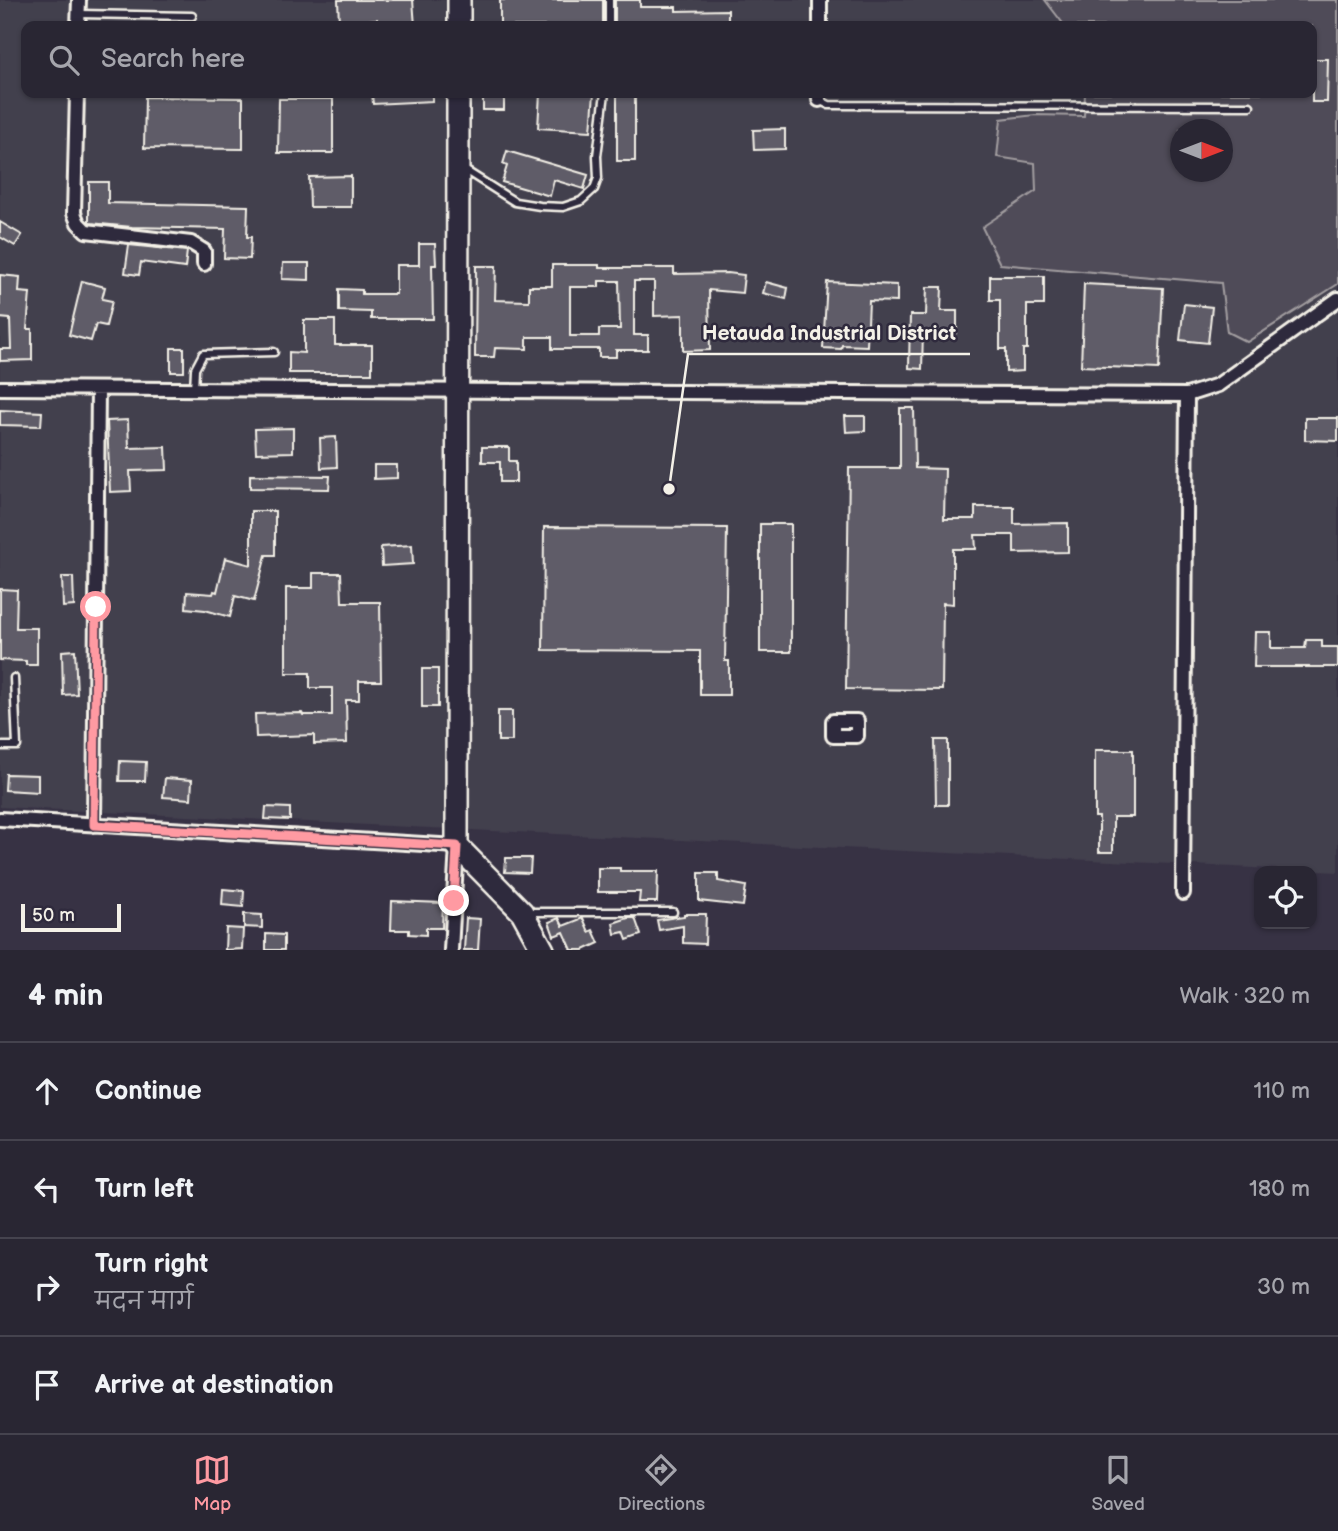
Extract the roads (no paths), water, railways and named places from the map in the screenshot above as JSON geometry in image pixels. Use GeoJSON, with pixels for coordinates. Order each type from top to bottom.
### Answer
{"type":"FeatureCollection","features":[{"type":"Feature","properties":{"kind":"highway"},"geometry":{"type":"LineString","coordinates":[[459,0],[459,21]]}},
{"type":"Feature","properties":{"kind":"highway"},"geometry":{"type":"LineString","coordinates":[[458,98],[457,846],[522,912],[543,950]]}},
{"type":"Feature","properties":{"kind":"street"},"geometry":{"type":"LineString","coordinates":[[78,20],[79,0]]}},
{"type":"Feature","properties":{"kind":"street"},"geometry":{"type":"LineString","coordinates":[[820,0],[820,21]]}},
{"type":"Feature","properties":{"kind":"street"},"geometry":{"type":"LineString","coordinates":[[77,98],[74,213],[78,223],[86,231],[191,243],[204,251],[204,264]]}},
{"type":"Feature","properties":{"kind":"street"},"geometry":{"type":"LineString","coordinates":[[0,388],[1187,395],[1218,385],[1338,299]]}},
{"type":"Feature","properties":{"kind":"street"},"geometry":{"type":"LineString","coordinates":[[94,825],[98,389]]}},
{"type":"Feature","properties":{"kind":"street"},"geometry":{"type":"LineString","coordinates":[[1183,893],[1187,395]]}},
{"type":"Feature","properties":{"kind":"street"},"geometry":{"type":"LineString","coordinates":[[0,819],[457,846],[451,950]]}},
{"type":"Feature","properties":{"kind":"lane"},"geometry":{"type":"LineString","coordinates":[[609,0],[609,21]]}},
{"type":"Feature","properties":{"kind":"lane"},"geometry":{"type":"LineString","coordinates":[[78,20],[192,16]]}},
{"type":"Feature","properties":{"kind":"lane"},"geometry":{"type":"LineString","coordinates":[[458,166],[515,202],[563,207],[581,201],[594,189],[598,178],[597,156],[604,98]]}},
{"type":"Feature","properties":{"kind":"lane"},"geometry":{"type":"LineString","coordinates":[[821,98],[829,105],[1250,106]]}},
{"type":"Feature","properties":{"kind":"lane"},"geometry":{"type":"LineString","coordinates":[[194,390],[195,369],[203,354],[274,352]]}},
{"type":"Feature","properties":{"kind":"lane"},"geometry":{"type":"LineString","coordinates":[[0,746],[17,746],[14,678]]}},
{"type":"Feature","properties":{"kind":"lane"},"geometry":{"type":"LineString","coordinates":[[522,912],[673,912]]}},
{"type":"Feature","properties":{"kind":"place","name":"Hetauda Industrial District"},"geometry":{"type":"Point","coordinates":[669,489]}}]}
